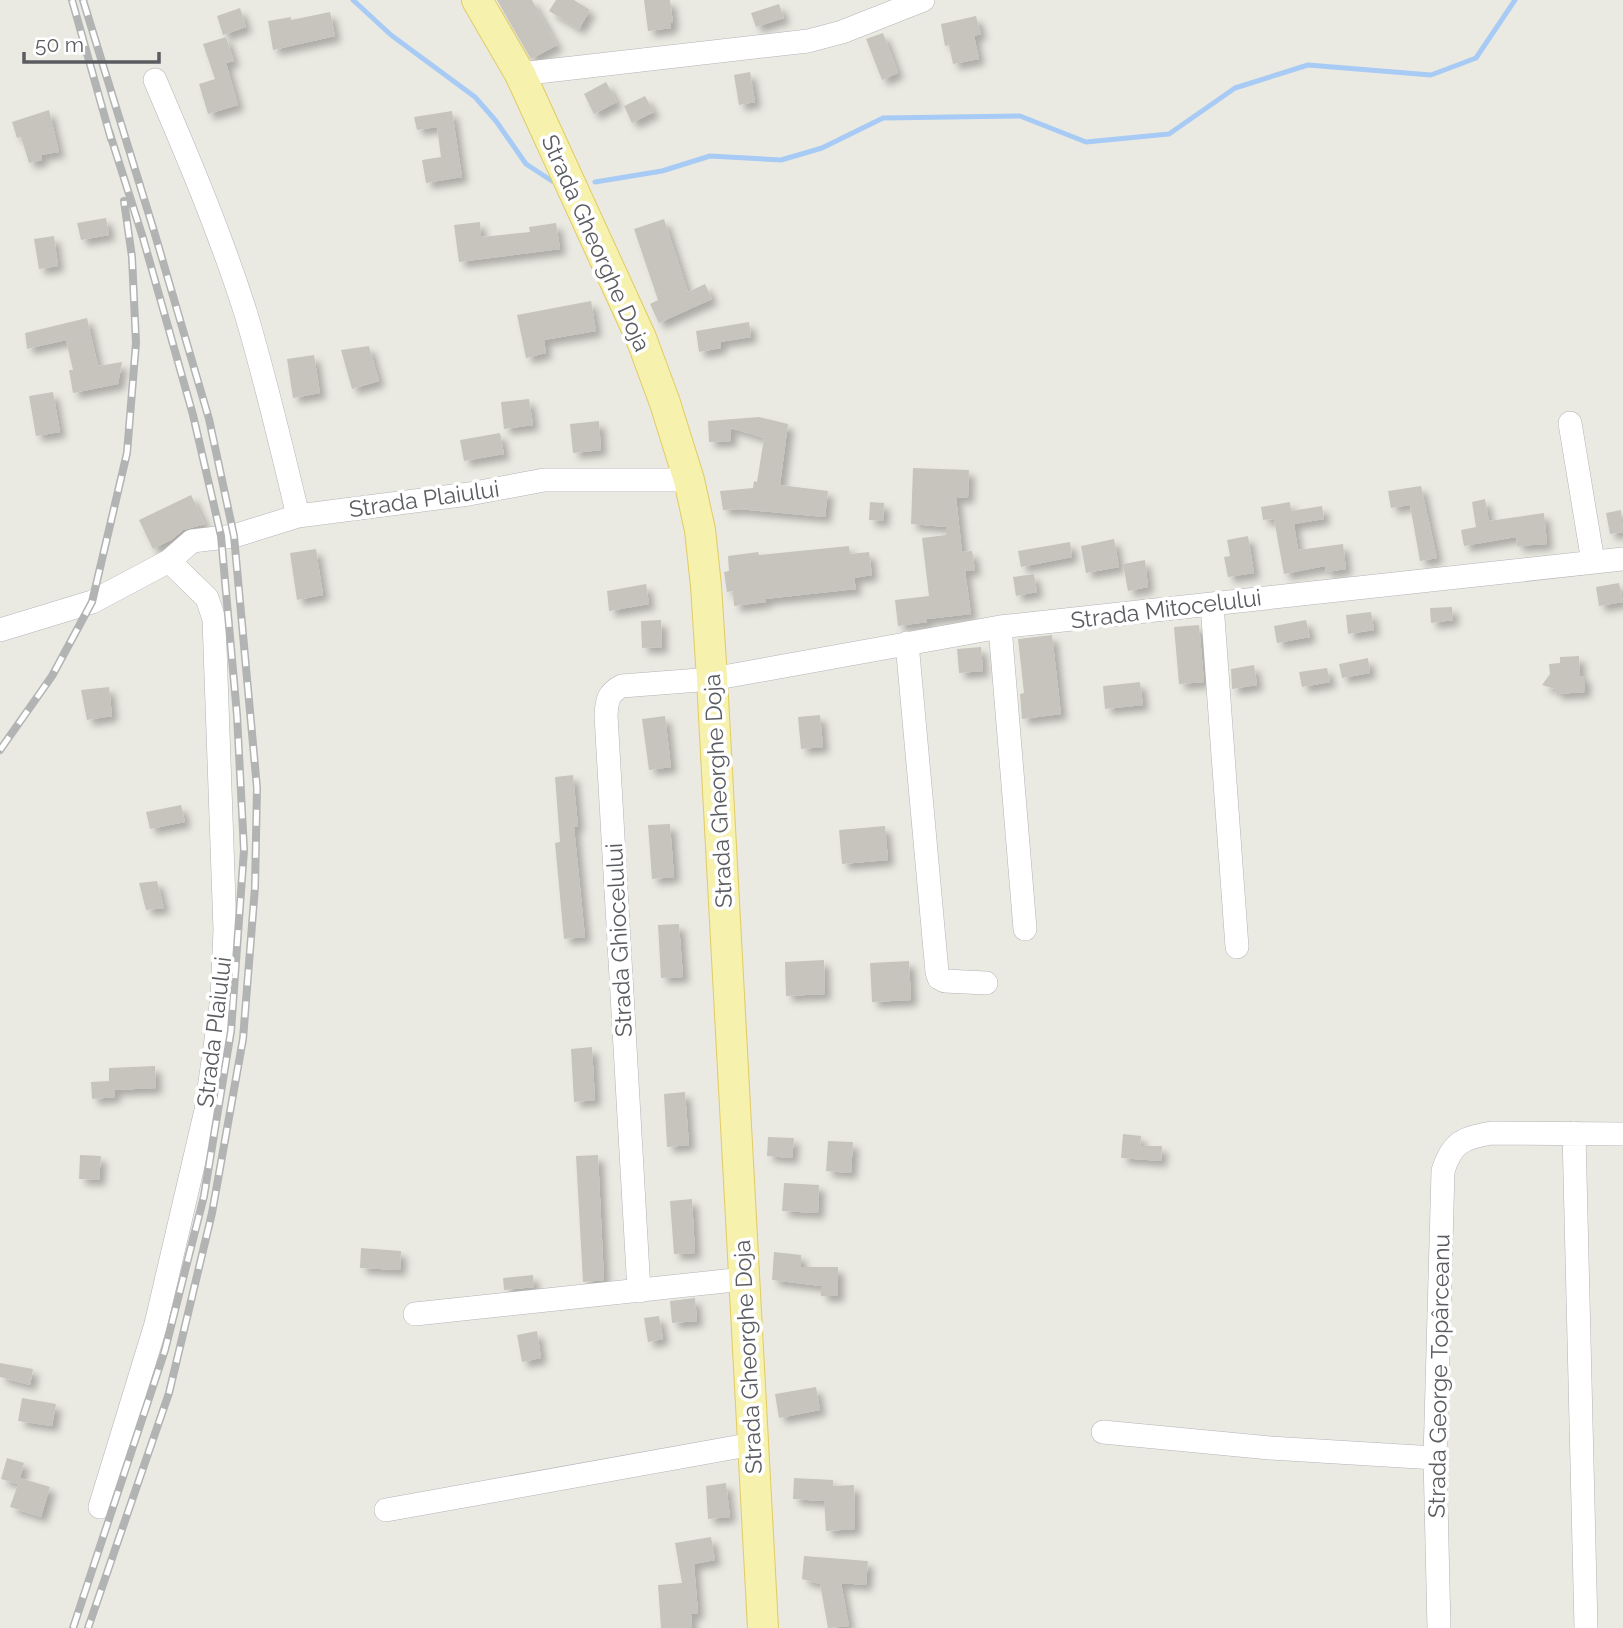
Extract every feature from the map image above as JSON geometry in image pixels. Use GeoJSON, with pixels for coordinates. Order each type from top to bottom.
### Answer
{"type":"FeatureCollection","features":[{"type":"Feature","properties":{"kind":"main road","name":"Strada Gheorghe Doja"},"geometry":{"type":"LineString","coordinates":[[477,0],[520,74],[640,338],[665,403],[689,480],[700,530],[712,679],[763,1628]]}},
{"type":"Feature","properties":{"kind":"street"},"geometry":{"type":"LineString","coordinates":[[520,74],[808,41],[842,32],[923,0]]}},
{"type":"Feature","properties":{"kind":"street"},"geometry":{"type":"LineString","coordinates":[[155,80],[192,168],[246,313],[298,516]]}},
{"type":"Feature","properties":{"kind":"street"},"geometry":{"type":"LineString","coordinates":[[1570,423],[1593,562]]}},
{"type":"Feature","properties":{"kind":"street","name":"Strada Plaiului"},"geometry":{"type":"LineString","coordinates":[[0,630],[92,601],[169,561],[192,541],[234,536],[298,516],[469,494],[544,480],[689,480]]}},
{"type":"Feature","properties":{"kind":"street","name":"Strada Mitocelului"},"geometry":{"type":"LineString","coordinates":[[712,679],[1000,627],[1623,559]]}},
{"type":"Feature","properties":{"kind":"street","name":"Strada Plaiului"},"geometry":{"type":"LineString","coordinates":[[100,1507],[156,1324],[206,1110],[222,998],[225,930],[214,619],[207,598],[169,561]]}},
{"type":"Feature","properties":{"kind":"street"},"geometry":{"type":"LineString","coordinates":[[1212,604],[1237,947]]}},
{"type":"Feature","properties":{"kind":"street"},"geometry":{"type":"LineString","coordinates":[[1000,627],[1025,929]]}},
{"type":"Feature","properties":{"kind":"street"},"geometry":{"type":"LineString","coordinates":[[907,643],[937,972],[939,978],[945,981],[986,983]]}},
{"type":"Feature","properties":{"kind":"street","name":"Strada Ghiocelului"},"geometry":{"type":"LineString","coordinates":[[639,1291],[608,696],[622,686],[712,679]]}},
{"type":"Feature","properties":{"kind":"street","name":"Strada George Topârceanu"},"geometry":{"type":"LineString","coordinates":[[1439,1628],[1435,1458],[1443,1171],[1449,1152],[1472,1136],[1492,1133],[1574,1133]]}},
{"type":"Feature","properties":{"kind":"street"},"geometry":{"type":"LineString","coordinates":[[1586,1628],[1574,1133],[1623,1134]]}},
{"type":"Feature","properties":{"kind":"street"},"geometry":{"type":"LineString","coordinates":[[415,1314],[744,1279]]}},
{"type":"Feature","properties":{"kind":"street"},"geometry":{"type":"LineString","coordinates":[[1103,1432],[1270,1448],[1435,1458]]}},
{"type":"Feature","properties":{"kind":"street"},"geometry":{"type":"LineString","coordinates":[[386,1510],[752,1444]]}},
{"type":"Feature","properties":{"kind":"building"},"geometry":{"type":"Polygon","coordinates":[[[497,0],[532,0],[557,45],[531,59],[497,0]]]}},
{"type":"Feature","properties":{"kind":"building"},"geometry":{"type":"Polygon","coordinates":[[[556,0],[574,0],[590,10],[579,29],[549,11],[556,0]]]}},
{"type":"Feature","properties":{"kind":"building"},"geometry":{"type":"Polygon","coordinates":[[[644,0],[670,0],[673,23],[671,28],[648,31],[644,0]]]}},
{"type":"Feature","properties":{"kind":"building"},"geometry":{"type":"Polygon","coordinates":[[[779,4],[784,18],[756,27],[751,13],[779,4]]]}},
{"type":"Feature","properties":{"kind":"building"},"geometry":{"type":"Polygon","coordinates":[[[240,8],[246,27],[223,35],[217,16],[240,8]]]}},
{"type":"Feature","properties":{"kind":"building"},"geometry":{"type":"Polygon","coordinates":[[[330,12],[335,36],[273,50],[268,21],[291,17],[291,20],[330,12]]]}},
{"type":"Feature","properties":{"kind":"building"},"geometry":{"type":"Polygon","coordinates":[[[976,16],[981,34],[974,36],[979,59],[953,64],[949,45],[945,46],[941,24],[976,16]]]}},
{"type":"Feature","properties":{"kind":"building"},"geometry":{"type":"Polygon","coordinates":[[[883,33],[898,73],[882,80],[866,39],[883,33]]]}},
{"type":"Feature","properties":{"kind":"building"},"geometry":{"type":"Polygon","coordinates":[[[226,37],[234,61],[226,63],[238,105],[208,114],[199,84],[215,79],[203,44],[226,37]]]}},
{"type":"Feature","properties":{"kind":"building"},"geometry":{"type":"Polygon","coordinates":[[[750,72],[755,102],[739,105],[734,75],[750,72]]]}},
{"type":"Feature","properties":{"kind":"building"},"geometry":{"type":"Polygon","coordinates":[[[606,82],[617,102],[594,114],[584,94],[606,82]]]}},
{"type":"Feature","properties":{"kind":"building"},"geometry":{"type":"Polygon","coordinates":[[[645,96],[654,112],[632,123],[624,106],[645,96]]]}},
{"type":"Feature","properties":{"kind":"building"},"geometry":{"type":"Polygon","coordinates":[[[49,110],[59,152],[41,155],[42,160],[29,163],[21,137],[17,138],[12,122],[49,110]]]}},
{"type":"Feature","properties":{"kind":"building"},"geometry":{"type":"Polygon","coordinates":[[[452,111],[462,177],[426,183],[422,160],[441,157],[437,127],[417,130],[414,117],[452,111]]]}},
{"type":"Feature","properties":{"kind":"building"},"geometry":{"type":"Polygon","coordinates":[[[106,218],[109,235],[81,240],[77,223],[106,218]]]}},
{"type":"Feature","properties":{"kind":"building"},"geometry":{"type":"Polygon","coordinates":[[[664,219],[688,292],[705,284],[712,299],[659,323],[650,304],[658,300],[634,229],[664,219]]]}},
{"type":"Feature","properties":{"kind":"building"},"geometry":{"type":"Polygon","coordinates":[[[480,222],[481,237],[530,232],[529,227],[556,223],[560,249],[459,262],[454,225],[480,222]]]}},
{"type":"Feature","properties":{"kind":"building"},"geometry":{"type":"Polygon","coordinates":[[[54,236],[58,266],[39,269],[34,239],[54,236]]]}},
{"type":"Feature","properties":{"kind":"building"},"geometry":{"type":"Polygon","coordinates":[[[591,301],[596,331],[544,340],[546,353],[526,358],[517,315],[591,301]]]}},
{"type":"Feature","properties":{"kind":"building"},"geometry":{"type":"Polygon","coordinates":[[[87,318],[98,366],[122,362],[118,384],[73,393],[69,370],[73,370],[66,340],[27,349],[25,333],[87,318]]]}},
{"type":"Feature","properties":{"kind":"building"},"geometry":{"type":"Polygon","coordinates":[[[749,322],[751,337],[720,342],[721,348],[699,352],[696,331],[749,322]]]}},
{"type":"Feature","properties":{"kind":"building"},"geometry":{"type":"Polygon","coordinates":[[[369,346],[379,381],[352,389],[341,350],[369,346]]]}},
{"type":"Feature","properties":{"kind":"building"},"geometry":{"type":"Polygon","coordinates":[[[314,355],[320,393],[293,398],[287,359],[314,355]]]}},
{"type":"Feature","properties":{"kind":"building"},"geometry":{"type":"Polygon","coordinates":[[[53,392],[60,432],[36,436],[29,396],[53,392]]]}},
{"type":"Feature","properties":{"kind":"building"},"geometry":{"type":"Polygon","coordinates":[[[529,399],[533,425],[504,429],[501,402],[529,399]]]}},
{"type":"Feature","properties":{"kind":"building"},"geometry":{"type":"Polygon","coordinates":[[[759,417],[788,424],[780,485],[828,491],[825,517],[723,510],[720,491],[753,488],[754,481],[757,482],[764,438],[731,428],[731,441],[709,442],[708,421],[759,417]]]}},
{"type":"Feature","properties":{"kind":"building"},"geometry":{"type":"Polygon","coordinates":[[[599,421],[601,450],[573,453],[570,424],[599,421]]]}},
{"type":"Feature","properties":{"kind":"building"},"geometry":{"type":"Polygon","coordinates":[[[500,433],[504,454],[464,461],[460,440],[500,433]]]}},
{"type":"Feature","properties":{"kind":"building"},"geometry":{"type":"Polygon","coordinates":[[[913,468],[969,470],[968,498],[956,497],[962,552],[972,551],[975,570],[965,571],[971,614],[927,619],[927,622],[898,626],[895,600],[929,596],[922,538],[946,535],[946,527],[911,524],[913,468]]]}},
{"type":"Feature","properties":{"kind":"building"},"geometry":{"type":"Polygon","coordinates":[[[1421,486],[1437,558],[1420,561],[1410,505],[1391,508],[1388,491],[1421,486]]]}},
{"type":"Feature","properties":{"kind":"building"},"geometry":{"type":"Polygon","coordinates":[[[191,495],[205,524],[183,530],[153,549],[139,520],[191,495]]]}},
{"type":"Feature","properties":{"kind":"building"},"geometry":{"type":"Polygon","coordinates":[[[1485,499],[1489,521],[1544,513],[1547,544],[1517,546],[1516,537],[1464,546],[1461,530],[1476,527],[1472,502],[1485,499]]]}},
{"type":"Feature","properties":{"kind":"building"},"geometry":{"type":"Polygon","coordinates":[[[870,502],[884,503],[883,521],[869,520],[870,502]]]}},
{"type":"Feature","properties":{"kind":"building"},"geometry":{"type":"Polygon","coordinates":[[[1290,502],[1291,511],[1322,506],[1324,519],[1294,524],[1298,550],[1343,544],[1346,569],[1326,572],[1325,566],[1284,574],[1274,519],[1263,520],[1261,507],[1290,502]]]}},
{"type":"Feature","properties":{"kind":"building"},"geometry":{"type":"Polygon","coordinates":[[[1621,510],[1623,532],[1610,534],[1606,513],[1621,510]]]}},
{"type":"Feature","properties":{"kind":"building"},"geometry":{"type":"Polygon","coordinates":[[[1248,536],[1254,573],[1228,577],[1224,557],[1230,556],[1227,540],[1248,536]]]}},
{"type":"Feature","properties":{"kind":"building"},"geometry":{"type":"Polygon","coordinates":[[[1114,539],[1119,567],[1086,573],[1081,546],[1114,539]]]}},
{"type":"Feature","properties":{"kind":"building"},"geometry":{"type":"Polygon","coordinates":[[[1070,542],[1072,557],[1021,567],[1018,551],[1070,542]]]}},
{"type":"Feature","properties":{"kind":"building"},"geometry":{"type":"Polygon","coordinates":[[[849,546],[850,554],[869,552],[872,575],[854,578],[856,589],[765,599],[766,602],[734,606],[733,591],[727,592],[724,572],[729,571],[728,556],[849,546]]]}},
{"type":"Feature","properties":{"kind":"building"},"geometry":{"type":"Polygon","coordinates":[[[316,549],[323,595],[297,600],[290,553],[316,549]]]}},
{"type":"Feature","properties":{"kind":"building"},"geometry":{"type":"Polygon","coordinates":[[[1145,560],[1148,587],[1128,591],[1123,564],[1145,560]]]}},
{"type":"Feature","properties":{"kind":"building"},"geometry":{"type":"Polygon","coordinates":[[[1034,574],[1037,592],[1016,596],[1013,577],[1034,574]]]}},
{"type":"Feature","properties":{"kind":"building"},"geometry":{"type":"Polygon","coordinates":[[[1619,583],[1623,602],[1599,606],[1596,587],[1619,583]]]}},
{"type":"Feature","properties":{"kind":"building"},"geometry":{"type":"Polygon","coordinates":[[[646,584],[649,604],[609,611],[607,591],[646,584]]]}},
{"type":"Feature","properties":{"kind":"building"},"geometry":{"type":"Polygon","coordinates":[[[1452,607],[1453,620],[1431,623],[1430,608],[1452,607]]]}},
{"type":"Feature","properties":{"kind":"building"},"geometry":{"type":"Polygon","coordinates":[[[1371,612],[1374,630],[1348,634],[1346,615],[1371,612]]]}},
{"type":"Feature","properties":{"kind":"building"},"geometry":{"type":"Polygon","coordinates":[[[661,620],[662,647],[642,648],[641,621],[661,620]]]}},
{"type":"Feature","properties":{"kind":"building"},"geometry":{"type":"Polygon","coordinates":[[[1306,620],[1310,637],[1277,643],[1274,626],[1306,620]]]}},
{"type":"Feature","properties":{"kind":"building"},"geometry":{"type":"Polygon","coordinates":[[[1199,625],[1204,682],[1179,684],[1174,627],[1199,625]]]}},
{"type":"Feature","properties":{"kind":"building"},"geometry":{"type":"Polygon","coordinates":[[[1052,635],[1061,714],[1022,719],[1020,694],[1024,693],[1018,639],[1052,635]]]}},
{"type":"Feature","properties":{"kind":"building"},"geometry":{"type":"Polygon","coordinates":[[[981,647],[983,671],[959,673],[957,649],[981,647]]]}},
{"type":"Feature","properties":{"kind":"building"},"geometry":{"type":"Polygon","coordinates":[[[1579,656],[1580,676],[1585,676],[1585,692],[1556,694],[1555,689],[1542,685],[1550,674],[1549,664],[1560,663],[1560,657],[1579,656]]]}},
{"type":"Feature","properties":{"kind":"building"},"geometry":{"type":"Polygon","coordinates":[[[1368,658],[1370,673],[1342,678],[1339,664],[1368,658]]]}},
{"type":"Feature","properties":{"kind":"building"},"geometry":{"type":"Polygon","coordinates":[[[1254,665],[1257,685],[1232,689],[1231,669],[1254,665]]]}},
{"type":"Feature","properties":{"kind":"building"},"geometry":{"type":"Polygon","coordinates":[[[1327,668],[1330,682],[1302,687],[1299,672],[1327,668]]]}},
{"type":"Feature","properties":{"kind":"building"},"geometry":{"type":"Polygon","coordinates":[[[1140,682],[1143,705],[1105,709],[1103,686],[1140,682]]]}},
{"type":"Feature","properties":{"kind":"building"},"geometry":{"type":"Polygon","coordinates":[[[109,687],[112,716],[87,720],[81,690],[109,687]]]}},
{"type":"Feature","properties":{"kind":"building"},"geometry":{"type":"Polygon","coordinates":[[[820,715],[823,747],[801,749],[798,717],[820,715]]]}},
{"type":"Feature","properties":{"kind":"building"},"geometry":{"type":"Polygon","coordinates":[[[665,716],[671,767],[649,770],[642,719],[665,716]]]}},
{"type":"Feature","properties":{"kind":"building"},"geometry":{"type":"Polygon","coordinates":[[[573,775],[578,826],[574,827],[585,937],[564,939],[555,843],[560,842],[555,777],[573,775]]]}},
{"type":"Feature","properties":{"kind":"building"},"geometry":{"type":"Polygon","coordinates":[[[181,805],[185,822],[150,829],[146,812],[181,805]]]}},
{"type":"Feature","properties":{"kind":"building"},"geometry":{"type":"Polygon","coordinates":[[[670,824],[674,877],[652,879],[648,825],[670,824]]]}},
{"type":"Feature","properties":{"kind":"building"},"geometry":{"type":"Polygon","coordinates":[[[885,826],[888,860],[842,864],[839,830],[885,826]]]}},
{"type":"Feature","properties":{"kind":"building"},"geometry":{"type":"Polygon","coordinates":[[[157,881],[164,908],[146,910],[139,883],[157,881]]]}},
{"type":"Feature","properties":{"kind":"building"},"geometry":{"type":"Polygon","coordinates":[[[679,924],[683,977],[661,978],[658,925],[679,924]]]}},
{"type":"Feature","properties":{"kind":"building"},"geometry":{"type":"Polygon","coordinates":[[[824,960],[825,994],[786,996],[785,962],[824,960]]]}},
{"type":"Feature","properties":{"kind":"building"},"geometry":{"type":"Polygon","coordinates":[[[909,961],[911,1000],[872,1002],[870,963],[909,961]]]}},
{"type":"Feature","properties":{"kind":"building"},"geometry":{"type":"Polygon","coordinates":[[[592,1047],[595,1100],[574,1102],[571,1049],[592,1047]]]}},
{"type":"Feature","properties":{"kind":"building"},"geometry":{"type":"Polygon","coordinates":[[[155,1066],[156,1088],[114,1090],[115,1097],[92,1099],[91,1082],[109,1081],[109,1068],[155,1066]]]}},
{"type":"Feature","properties":{"kind":"building"},"geometry":{"type":"Polygon","coordinates":[[[685,1092],[689,1145],[667,1147],[664,1094],[685,1092]]]}},
{"type":"Feature","properties":{"kind":"building"},"geometry":{"type":"Polygon","coordinates":[[[1123,1134],[1141,1136],[1140,1146],[1162,1146],[1161,1161],[1121,1158],[1123,1134]]]}},
{"type":"Feature","properties":{"kind":"building"},"geometry":{"type":"Polygon","coordinates":[[[768,1137],[794,1138],[792,1158],[767,1156],[768,1137]]]}},
{"type":"Feature","properties":{"kind":"building"},"geometry":{"type":"Polygon","coordinates":[[[828,1141],[853,1142],[851,1173],[826,1171],[828,1141]]]}},
{"type":"Feature","properties":{"kind":"building"},"geometry":{"type":"Polygon","coordinates":[[[80,1155],[101,1156],[99,1180],[79,1179],[80,1155]]]}},
{"type":"Feature","properties":{"kind":"building"},"geometry":{"type":"Polygon","coordinates":[[[598,1155],[604,1280],[583,1282],[576,1156],[598,1155]]]}},
{"type":"Feature","properties":{"kind":"building"},"geometry":{"type":"Polygon","coordinates":[[[784,1183],[819,1185],[818,1213],[782,1211],[784,1183]]]}},
{"type":"Feature","properties":{"kind":"building"},"geometry":{"type":"Polygon","coordinates":[[[692,1199],[695,1253],[674,1254],[670,1201],[692,1199]]]}},
{"type":"Feature","properties":{"kind":"building"},"geometry":{"type":"Polygon","coordinates":[[[361,1248],[401,1251],[400,1270],[360,1268],[361,1248]]]}},
{"type":"Feature","properties":{"kind":"building"},"geometry":{"type":"Polygon","coordinates":[[[774,1252],[801,1255],[801,1267],[838,1267],[838,1296],[821,1296],[821,1286],[772,1280],[774,1252]]]}},
{"type":"Feature","properties":{"kind":"building"},"geometry":{"type":"Polygon","coordinates":[[[533,1275],[534,1287],[504,1290],[503,1278],[533,1275]]]}},
{"type":"Feature","properties":{"kind":"building"},"geometry":{"type":"Polygon","coordinates":[[[695,1298],[697,1321],[672,1323],[670,1301],[695,1298]]]}},
{"type":"Feature","properties":{"kind":"building"},"geometry":{"type":"Polygon","coordinates":[[[659,1316],[663,1339],[648,1342],[644,1318],[659,1316]]]}},
{"type":"Feature","properties":{"kind":"building"},"geometry":{"type":"Polygon","coordinates":[[[537,1331],[541,1358],[522,1362],[517,1335],[537,1331]]]}},
{"type":"Feature","properties":{"kind":"building"},"geometry":{"type":"Polygon","coordinates":[[[0,1363],[33,1369],[30,1385],[0,1377],[0,1363]]]}},
{"type":"Feature","properties":{"kind":"building"},"geometry":{"type":"Polygon","coordinates":[[[816,1387],[820,1410],[779,1418],[775,1394],[816,1387]]]}},
{"type":"Feature","properties":{"kind":"building"},"geometry":{"type":"Polygon","coordinates":[[[22,1398],[56,1404],[52,1426],[18,1421],[22,1398]]]}},
{"type":"Feature","properties":{"kind":"building"},"geometry":{"type":"Polygon","coordinates":[[[7,1458],[24,1463],[20,1478],[50,1487],[41,1517],[10,1507],[18,1484],[1,1479],[7,1458]]]}},
{"type":"Feature","properties":{"kind":"building"},"geometry":{"type":"Polygon","coordinates":[[[794,1478],[833,1480],[833,1486],[854,1485],[855,1529],[826,1531],[824,1501],[793,1499],[794,1478]]]}},
{"type":"Feature","properties":{"kind":"building"},"geometry":{"type":"Polygon","coordinates":[[[726,1483],[730,1517],[708,1519],[706,1486],[726,1483]]]}},
{"type":"Feature","properties":{"kind":"building"},"geometry":{"type":"Polygon","coordinates":[[[711,1537],[715,1560],[694,1564],[698,1613],[691,1614],[692,1628],[661,1628],[658,1585],[682,1583],[675,1543],[711,1537]]]}},
{"type":"Feature","properties":{"kind":"building"},"geometry":{"type":"Polygon","coordinates":[[[804,1556],[868,1561],[866,1585],[841,1583],[849,1626],[828,1628],[820,1584],[802,1579],[804,1556]]]}},
{"type":"Feature","properties":{"kind":"waterway"},"geometry":{"type":"LineString","coordinates":[[353,0],[391,35],[475,97],[496,121],[526,164],[552,181]]}},
{"type":"Feature","properties":{"kind":"waterway"},"geometry":{"type":"LineString","coordinates":[[595,182],[662,171],[710,156],[781,160],[822,148],[883,118],[1020,116],[1086,142],[1169,134],[1235,88],[1308,65],[1431,75],[1476,58],[1515,0]]}},
{"type":"Feature","properties":{"kind":"railway"},"geometry":{"type":"LineString","coordinates":[[72,0],[111,139]]}},
{"type":"Feature","properties":{"kind":"railway"},"geometry":{"type":"LineString","coordinates":[[83,0],[209,419],[234,536],[257,788],[255,887],[243,1039],[212,1213],[169,1393],[88,1628]]}},
{"type":"Feature","properties":{"kind":"railway"},"geometry":{"type":"LineString","coordinates":[[73,1628],[165,1350],[204,1196],[231,1031],[244,850],[237,715],[221,536],[193,415],[143,238],[109,131]]}},
{"type":"Feature","properties":{"kind":"railway"},"geometry":{"type":"LineString","coordinates":[[0,750],[52,676],[92,602],[127,453],[136,343],[132,257],[124,201]]}}]}
